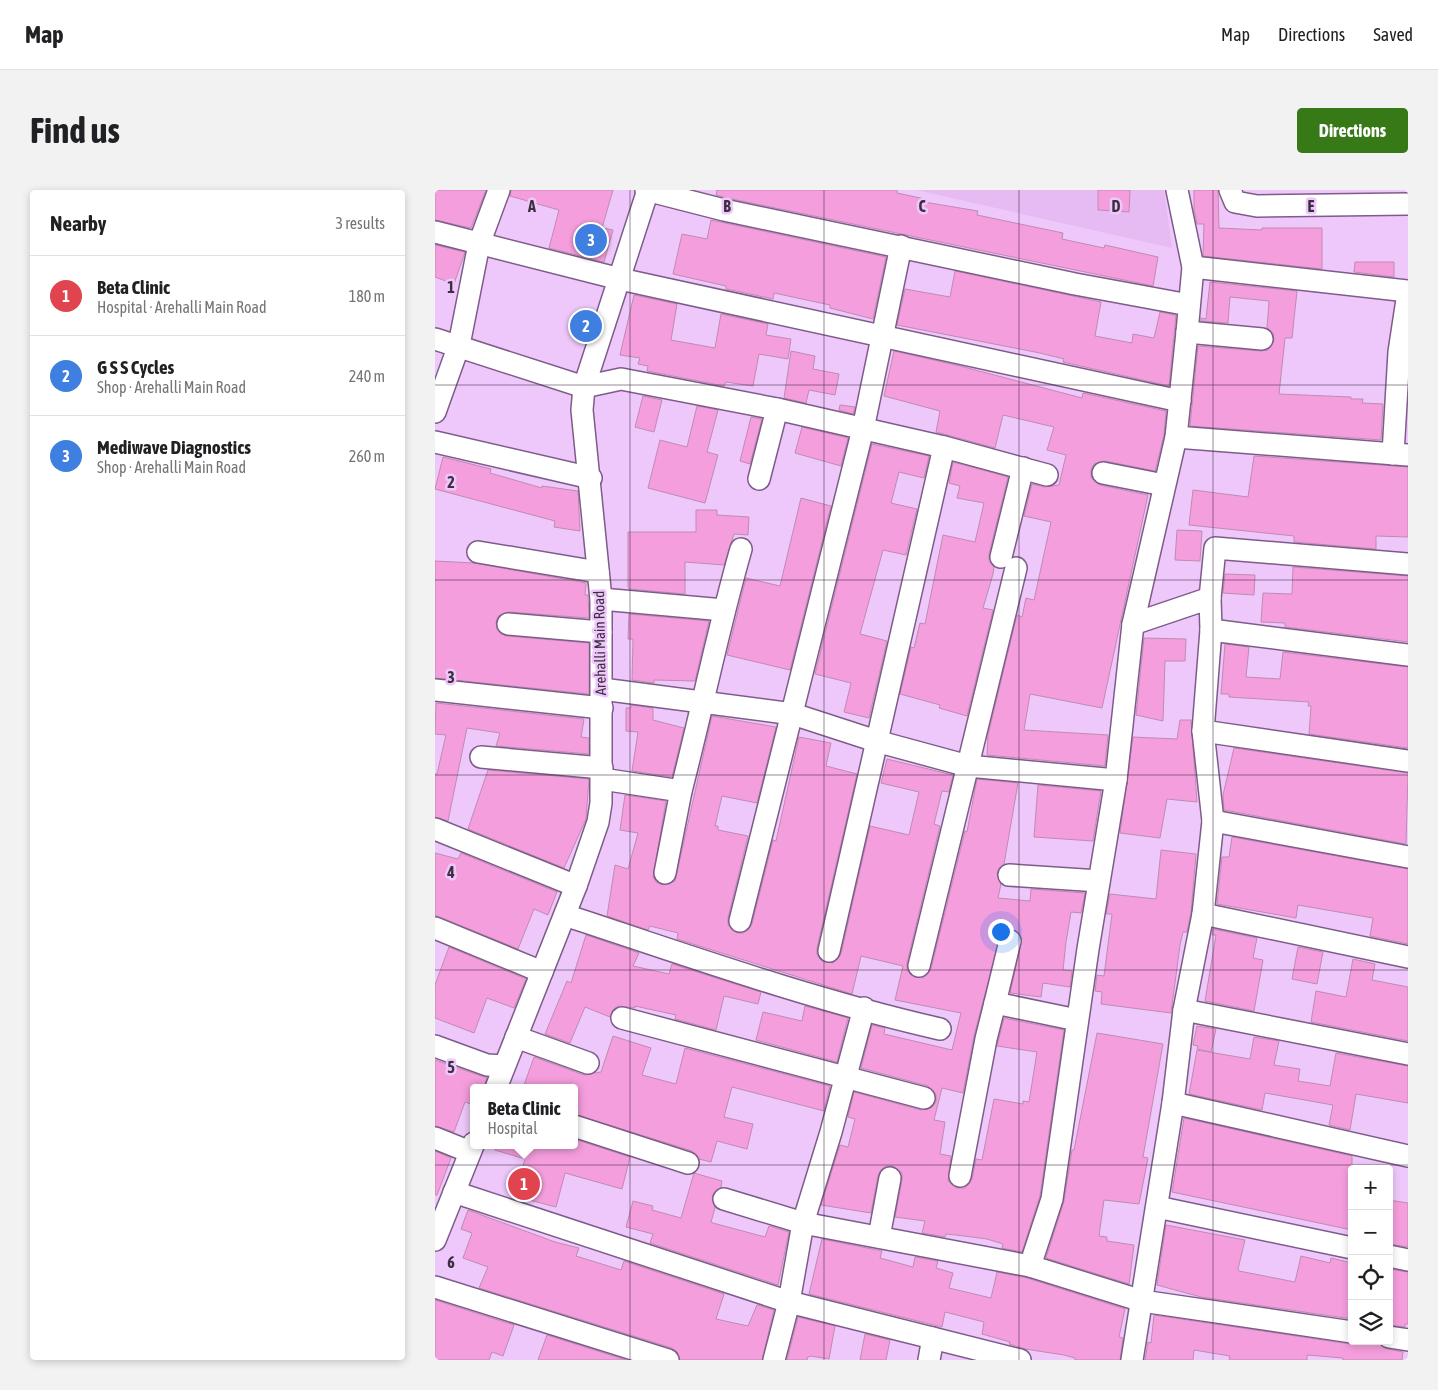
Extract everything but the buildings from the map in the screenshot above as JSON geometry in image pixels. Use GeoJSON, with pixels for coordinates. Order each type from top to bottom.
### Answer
{"type":"FeatureCollection","features":[{"type":"Feature","properties":{"kind":"street"},"geometry":{"type":"LineString","coordinates":[[435,412],[459,345],[479,244],[499,190]]}},
{"type":"Feature","properties":{"kind":"street"},"geometry":{"type":"LineString","coordinates":[[647,190],[724,210],[1075,284],[1189,305]]}},
{"type":"Feature","properties":{"kind":"street","name":"Arehalli Main Road"},"geometry":{"type":"LineString","coordinates":[[498,1084],[576,886],[597,822],[602,773],[601,599],[591,478],[583,426],[584,387],[647,190]]}},
{"type":"Feature","properties":{"kind":"street"},"geometry":{"type":"LineString","coordinates":[[1030,1266],[1052,1199],[1077,1020],[1116,780],[1133,624],[1176,437],[1193,267],[1177,190]]}},
{"type":"Feature","properties":{"kind":"street"},"geometry":{"type":"LineString","coordinates":[[1229,190],[1235,202],[1257,206],[1408,204]]}},
{"type":"Feature","properties":{"kind":"street"},"geometry":{"type":"LineString","coordinates":[[435,232],[620,279],[1180,401]]}},
{"type":"Feature","properties":{"kind":"street"},"geometry":{"type":"LineString","coordinates":[[740,922],[863,429],[901,246]]}},
{"type":"Feature","properties":{"kind":"street"},"geometry":{"type":"LineString","coordinates":[[1176,437],[1400,455],[1403,353],[1408,292],[1193,267]]}},
{"type":"Feature","properties":{"kind":"street"},"geometry":{"type":"LineString","coordinates":[[1187,332],[1261,339]]}},
{"type":"Feature","properties":{"kind":"street"},"geometry":{"type":"LineString","coordinates":[[435,339],[459,345],[584,387],[621,379],[777,409],[944,447],[1047,475]]}},
{"type":"Feature","properties":{"kind":"street"},"geometry":{"type":"LineString","coordinates":[[759,479],[777,409]]}},
{"type":"Feature","properties":{"kind":"street"},"geometry":{"type":"LineString","coordinates":[[435,442],[591,478]]}},
{"type":"Feature","properties":{"kind":"street"},"geometry":{"type":"LineString","coordinates":[[829,951],[944,447]]}},
{"type":"Feature","properties":{"kind":"street"},"geometry":{"type":"LineString","coordinates":[[919,966],[969,766],[1009,562],[1023,468]]}},
{"type":"Feature","properties":{"kind":"street"},"geometry":{"type":"LineString","coordinates":[[1103,473],[1164,486]]}},
{"type":"Feature","properties":{"kind":"street"},"geometry":{"type":"LineString","coordinates":[[1132,1360],[1173,1103],[1184,1010],[1203,914],[1213,821],[1203,731],[1211,630],[1210,598],[1215,548],[1408,564]]}},
{"type":"Feature","properties":{"kind":"street"},"geometry":{"type":"LineString","coordinates":[[665,873],[681,791],[704,701],[724,610],[741,549]]}},
{"type":"Feature","properties":{"kind":"street"},"geometry":{"type":"LineString","coordinates":[[478,552],[598,572]]}},
{"type":"Feature","properties":{"kind":"street"},"geometry":{"type":"LineString","coordinates":[[1133,624],[1210,598]]}},
{"type":"Feature","properties":{"kind":"street"},"geometry":{"type":"LineString","coordinates":[[601,599],[724,610]]}},
{"type":"Feature","properties":{"kind":"street"},"geometry":{"type":"LineString","coordinates":[[509,624],[601,632]]}},
{"type":"Feature","properties":{"kind":"street"},"geometry":{"type":"LineString","coordinates":[[1211,630],[1408,655]]}},
{"type":"Feature","properties":{"kind":"street"},"geometry":{"type":"LineString","coordinates":[[435,690],[602,699],[704,701],[793,714],[876,741],[969,766],[1116,780]]}},
{"type":"Feature","properties":{"kind":"street"},"geometry":{"type":"LineString","coordinates":[[1203,731],[1408,761]]}},
{"type":"Feature","properties":{"kind":"street"},"geometry":{"type":"LineString","coordinates":[[481,757],[602,773],[681,791]]}},
{"type":"Feature","properties":{"kind":"street"},"geometry":{"type":"LineString","coordinates":[[1213,821],[1408,857]]}},
{"type":"Feature","properties":{"kind":"street"},"geometry":{"type":"LineString","coordinates":[[435,829],[576,886]]}},
{"type":"Feature","properties":{"kind":"street"},"geometry":{"type":"LineString","coordinates":[[1009,875],[1099,881]]}},
{"type":"Feature","properties":{"kind":"street"},"geometry":{"type":"LineString","coordinates":[[1203,914],[1408,957]]}},
{"type":"Feature","properties":{"kind":"street"},"geometry":{"type":"LineString","coordinates":[[565,915],[723,967],[940,1029]]}},
{"type":"Feature","properties":{"kind":"street"},"geometry":{"type":"LineString","coordinates":[[435,928],[542,972]]}},
{"type":"Feature","properties":{"kind":"street"},"geometry":{"type":"LineString","coordinates":[[960,1176],[986,1039],[1010,941]]}},
{"type":"Feature","properties":{"kind":"street"},"geometry":{"type":"LineString","coordinates":[[995,1003],[1077,1020]]}},
{"type":"Feature","properties":{"kind":"street"},"geometry":{"type":"LineString","coordinates":[[774,1360],[789,1302],[803,1223],[846,1079],[864,1008]]}},
{"type":"Feature","properties":{"kind":"street"},"geometry":{"type":"LineString","coordinates":[[1184,1010],[1408,1054]]}},
{"type":"Feature","properties":{"kind":"street"},"geometry":{"type":"LineString","coordinates":[[622,1018],[846,1079],[924,1098]]}},
{"type":"Feature","properties":{"kind":"street"},"geometry":{"type":"LineString","coordinates":[[516,1036],[588,1063]]}},
{"type":"Feature","properties":{"kind":"street"},"geometry":{"type":"LineString","coordinates":[[435,1046],[487,1065],[505,1066]]}},
{"type":"Feature","properties":{"kind":"street"},"geometry":{"type":"LineString","coordinates":[[1173,1103],[1408,1156]]}},
{"type":"Feature","properties":{"kind":"street"},"geometry":{"type":"LineString","coordinates":[[578,1127],[688,1163]]}},
{"type":"Feature","properties":{"kind":"street"},"geometry":{"type":"LineString","coordinates":[[435,1138],[470,1147]]}},
{"type":"Feature","properties":{"kind":"street"},"geometry":{"type":"LineString","coordinates":[[435,1240],[472,1149]]}},
{"type":"Feature","properties":{"kind":"street"},"geometry":{"type":"LineString","coordinates":[[879,1237],[890,1178]]}},
{"type":"Feature","properties":{"kind":"street"},"geometry":{"type":"LineString","coordinates":[[454,1192],[789,1302],[1020,1360]]}},
{"type":"Feature","properties":{"kind":"street"},"geometry":{"type":"LineString","coordinates":[[724,1199],[803,1223],[1030,1266],[1142,1301],[1348,1331]]}},
{"type":"Feature","properties":{"kind":"street"},"geometry":{"type":"LineString","coordinates":[[1157,1207],[1348,1247]]}},
{"type":"Feature","properties":{"kind":"street"},"geometry":{"type":"LineString","coordinates":[[1393,1257],[1408,1260]]}},
{"type":"Feature","properties":{"kind":"street"},"geometry":{"type":"LineString","coordinates":[[435,1287],[668,1360]]}},
{"type":"Feature","properties":{"kind":"street"},"geometry":{"type":"LineString","coordinates":[[929,1360],[933,1338]]}},
{"type":"Feature","properties":{"kind":"street"},"geometry":{"type":"LineString","coordinates":[[1393,1338],[1408,1340]]}},
{"type":"Feature","properties":{"kind":"shaded area"},"geometry":{"type":"Polygon","coordinates":[[[916,190],[1164,190],[1172,248],[916,190]]]}},
{"type":"Feature","properties":{"kind":"place","name":"Mediwave Diagnostics"},"geometry":{"type":"Point","coordinates":[591,240]}},
{"type":"Feature","properties":{"kind":"place","name":"G S S Cycles"},"geometry":{"type":"Point","coordinates":[586,326]}},
{"type":"Feature","properties":{"kind":"place","name":"Beta Clinic"},"geometry":{"type":"Point","coordinates":[524,1184]}}]}
